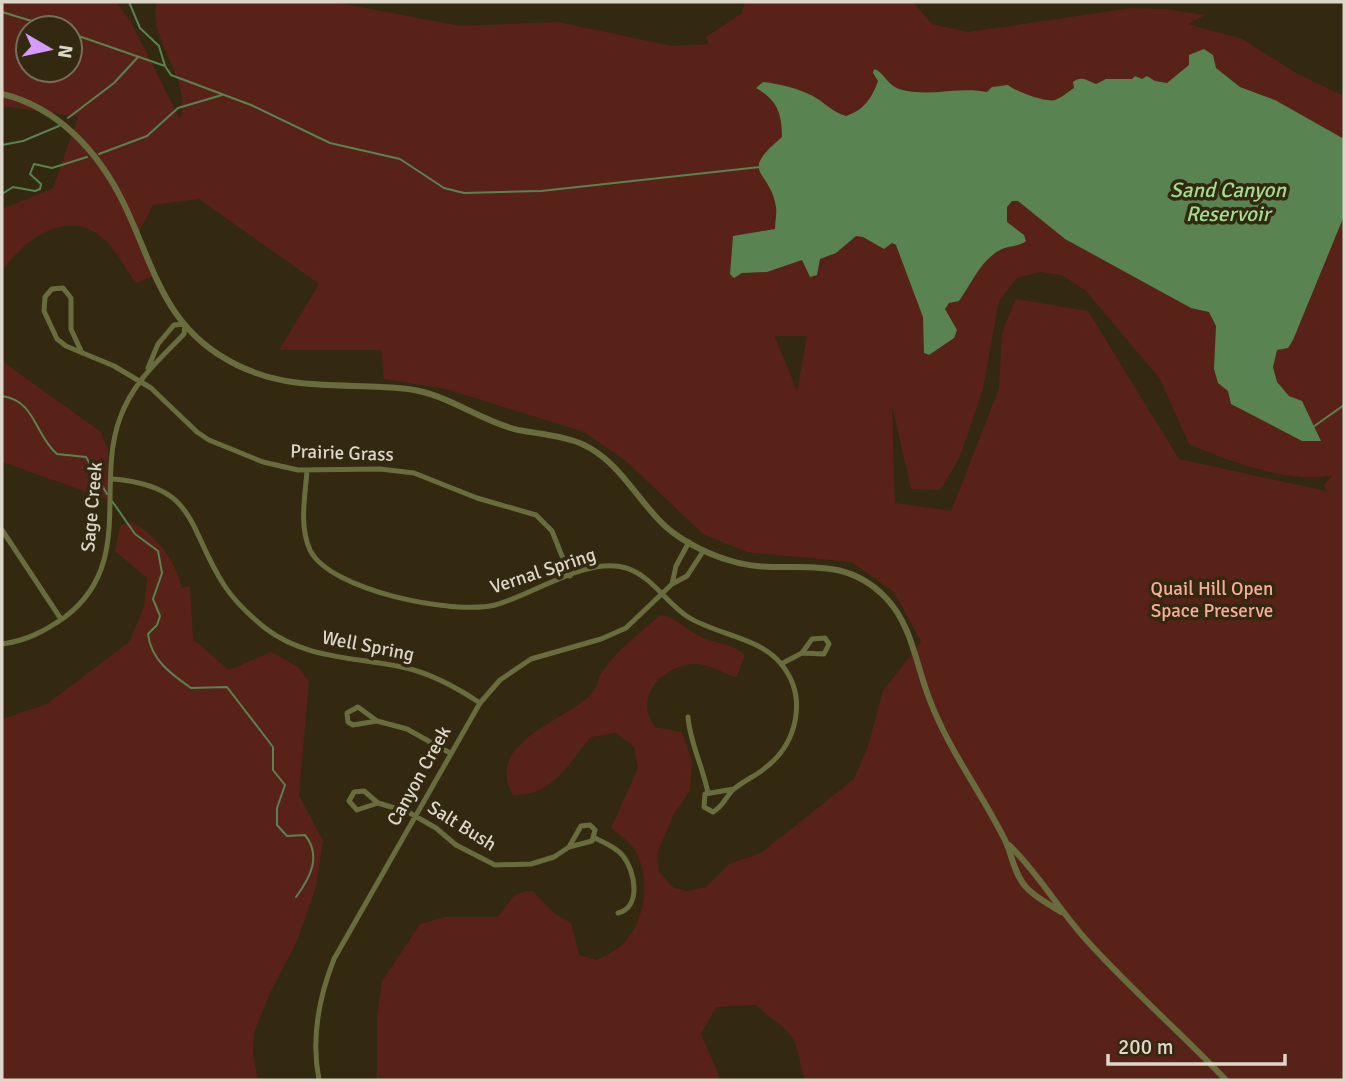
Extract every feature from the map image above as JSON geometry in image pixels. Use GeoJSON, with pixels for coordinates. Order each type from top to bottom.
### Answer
{"type":"FeatureCollection","features":[{"type":"Feature","properties":{"kind":"street"},"geometry":{"type":"LineString","coordinates":[[2,94],[37,105],[55,116],[76,136],[122,200],[152,274],[185,324],[214,351],[266,377],[302,386],[409,389],[450,401],[517,429],[540,432],[584,445],[609,461],[661,523],[704,550],[744,564],[817,566],[839,570],[872,586],[886,598],[906,628],[939,723],[1005,841],[1018,876],[1027,889],[1061,912]]}},
{"type":"Feature","properties":{"kind":"street","name":"Prairie Grass"},"geometry":{"type":"LineString","coordinates":[[82,353],[71,329],[71,298],[63,288],[52,289],[44,303],[50,330],[66,346],[82,353],[114,366],[138,380],[209,440],[263,462],[307,471],[397,470],[536,515],[552,531],[570,576]]}},
{"type":"Feature","properties":{"kind":"street"},"geometry":{"type":"LineString","coordinates":[[168,351],[158,344],[174,325],[185,324]]}},
{"type":"Feature","properties":{"kind":"street","name":"Sage Creek"},"geometry":{"type":"LineString","coordinates":[[2,644],[37,634],[61,619],[86,594],[102,567],[110,529],[113,451],[119,419],[138,380],[184,334],[185,324]]}},
{"type":"Feature","properties":{"kind":"street","name":"Sage Creek"},"geometry":{"type":"LineString","coordinates":[[148,368],[158,344]]}},
{"type":"Feature","properties":{"kind":"street","name":"Vernal Spring"},"geometry":{"type":"LineString","coordinates":[[307,471],[305,535],[311,551],[330,573],[349,583],[449,608],[474,609],[496,605],[601,566],[615,566],[635,572],[678,611],[698,623],[753,643],[781,664]]}},
{"type":"Feature","properties":{"kind":"street","name":"Well Spring"},"geometry":{"type":"LineString","coordinates":[[113,480],[145,484],[175,499],[196,525],[228,590],[244,610],[277,636],[321,654],[425,674],[480,703]]}},
{"type":"Feature","properties":{"kind":"street"},"geometry":{"type":"LineString","coordinates":[[2,530],[61,619]]}},
{"type":"Feature","properties":{"kind":"street","name":"Canyon Creek"},"geometry":{"type":"LineString","coordinates":[[671,584],[676,567],[690,542]]}},
{"type":"Feature","properties":{"kind":"street","name":"Canyon Creek"},"geometry":{"type":"LineString","coordinates":[[319,1080],[316,1034],[325,981],[351,927],[480,703],[500,680],[531,659],[617,633],[671,584],[688,575],[704,550]]}},
{"type":"Feature","properties":{"kind":"street"},"geometry":{"type":"LineString","coordinates":[[676,567],[688,575]]}},
{"type":"Feature","properties":{"kind":"street"},"geometry":{"type":"LineString","coordinates":[[688,717],[689,730],[701,760],[708,793],[702,804],[713,812],[734,789],[774,761],[789,742],[794,729],[794,691],[781,664],[802,653],[812,639],[819,636],[829,644],[824,654],[802,653]]}},
{"type":"Feature","properties":{"kind":"street"},"geometry":{"type":"LineString","coordinates":[[377,721],[353,725],[348,722],[347,713],[358,707],[377,721],[407,729],[450,753]]}},
{"type":"Feature","properties":{"kind":"street"},"geometry":{"type":"LineString","coordinates":[[708,793],[734,789]]}},
{"type":"Feature","properties":{"kind":"street","name":"Salt Bush"},"geometry":{"type":"LineString","coordinates":[[379,803],[357,810],[349,801],[358,790],[379,803],[415,816],[456,845],[495,865],[531,864],[554,857],[569,847],[592,841],[595,838],[593,827],[581,826],[569,847]]}},
{"type":"Feature","properties":{"kind":"street"},"geometry":{"type":"LineString","coordinates":[[595,838],[622,854],[629,865],[634,899],[629,908],[618,913]]}},
{"type":"Feature","properties":{"kind":"street"},"geometry":{"type":"LineString","coordinates":[[1005,841],[1031,866],[1061,912],[1226,1080]]}},
{"type":"Feature","properties":{"kind":"green space","name":"Quail Hill Open Space Preserve"},"geometry":{"type":"Polygon","coordinates":[[[2,2],[116,2],[131,22],[180,119],[180,89],[158,30],[155,16],[157,2],[335,2],[460,26],[558,22],[672,46],[709,44],[706,37],[742,13],[745,2],[913,2],[932,24],[968,32],[1131,8],[1166,9],[1205,15],[1188,24],[1242,39],[1298,74],[1344,96],[1344,1080],[805,1080],[791,1035],[756,1005],[716,1007],[701,1034],[721,1080],[377,1080],[377,1016],[382,981],[420,924],[445,917],[497,917],[515,896],[532,891],[554,913],[571,923],[579,955],[597,960],[619,947],[632,932],[642,910],[643,873],[635,850],[611,828],[638,768],[634,747],[616,733],[591,737],[558,777],[539,790],[527,794],[513,795],[507,776],[509,760],[518,746],[593,692],[601,674],[614,656],[660,615],[676,621],[705,639],[735,648],[745,655],[736,678],[704,665],[682,666],[662,677],[649,694],[649,716],[655,727],[682,732],[692,762],[690,791],[674,814],[657,853],[659,872],[674,888],[687,891],[706,887],[729,864],[761,853],[854,779],[868,746],[883,691],[921,642],[894,592],[851,562],[747,552],[703,534],[627,462],[584,432],[446,389],[384,379],[381,350],[279,350],[319,284],[199,199],[153,205],[137,235],[153,276],[136,283],[114,251],[99,235],[86,228],[72,226],[45,232],[21,249],[2,271],[2,209],[53,188],[78,117],[2,106],[2,2]],[[1040,272],[1017,278],[999,301],[983,389],[959,459],[940,490],[911,489],[892,405],[895,503],[951,511],[999,389],[1002,332],[1016,299],[1088,311],[1179,459],[1326,491],[1324,485],[1333,475],[1299,477],[1260,470],[1189,444],[1160,379],[1086,291],[1062,275],[1040,272]],[[775,336],[797,391],[807,336],[775,336]]]}},
{"type":"Feature","properties":{"kind":"green space"},"geometry":{"type":"Polygon","coordinates":[[[2,361],[101,432],[108,450],[107,499],[2,462],[2,361]]]}},
{"type":"Feature","properties":{"kind":"green space"},"geometry":{"type":"Polygon","coordinates":[[[131,522],[149,534],[164,549],[182,588],[190,586],[193,639],[229,670],[271,652],[298,667],[309,682],[299,795],[323,841],[316,887],[297,941],[270,993],[254,1033],[253,1054],[258,1080],[2,1080],[2,719],[47,704],[129,642],[144,607],[147,578],[115,551],[120,526],[131,522]]]}},
{"type":"Feature","properties":{"kind":"water","name":"Sand Canyon Reservoir"},"geometry":{"type":"Polygon","coordinates":[[[1204,49],[1213,55],[1216,68],[1240,87],[1275,100],[1344,139],[1344,216],[1293,340],[1288,348],[1277,350],[1273,367],[1277,382],[1289,396],[1302,401],[1321,441],[1302,441],[1231,404],[1228,391],[1218,383],[1214,369],[1216,326],[1209,312],[1191,308],[1065,239],[1018,201],[1012,201],[1007,207],[1007,222],[1024,235],[1026,241],[1003,248],[993,255],[982,266],[959,301],[949,303],[945,309],[957,330],[954,338],[929,355],[924,353],[923,317],[896,245],[892,243],[884,249],[856,236],[836,253],[820,259],[817,275],[810,277],[802,260],[767,272],[742,273],[734,278],[730,274],[733,236],[775,229],[776,207],[773,194],[759,166],[761,158],[782,137],[782,128],[777,108],[769,97],[756,88],[763,82],[807,93],[846,116],[862,107],[870,98],[878,81],[873,73],[874,69],[895,87],[910,91],[987,92],[992,87],[1008,85],[1030,96],[1055,100],[1074,88],[1073,82],[1079,79],[1096,84],[1106,79],[1132,79],[1135,76],[1142,79],[1147,76],[1167,83],[1189,65],[1189,55],[1204,49]]]}},
{"type":"Feature","properties":{"kind":"waterway"},"geometry":{"type":"LineString","coordinates":[[129,2],[140,28],[159,46],[165,66],[171,75],[251,105],[330,143],[400,159],[444,188],[464,193],[541,191],[760,167]]}},
{"type":"Feature","properties":{"kind":"waterway"},"geometry":{"type":"LineString","coordinates":[[2,12],[14,16]]}},
{"type":"Feature","properties":{"kind":"waterway"},"geometry":{"type":"LineString","coordinates":[[84,38],[165,66]]}},
{"type":"Feature","properties":{"kind":"waterway"},"geometry":{"type":"LineString","coordinates":[[68,118],[114,83],[138,57]]}},
{"type":"Feature","properties":{"kind":"waterway"},"geometry":{"type":"LineString","coordinates":[[99,154],[147,136],[178,108],[222,95]]}},
{"type":"Feature","properties":{"kind":"waterway"},"geometry":{"type":"LineString","coordinates":[[2,145],[23,141],[59,126]]}},
{"type":"Feature","properties":{"kind":"waterway"},"geometry":{"type":"LineString","coordinates":[[2,194],[13,187],[35,191],[40,189],[41,184],[30,174],[34,164],[52,168],[87,157]]}},
{"type":"Feature","properties":{"kind":"waterway"},"geometry":{"type":"LineString","coordinates":[[2,396],[22,404],[57,454],[86,457],[107,494]]}},
{"type":"Feature","properties":{"kind":"waterway"},"geometry":{"type":"LineString","coordinates":[[1313,427],[1344,405]]}},
{"type":"Feature","properties":{"kind":"waterway"},"geometry":{"type":"LineString","coordinates":[[112,501],[135,534],[158,551],[162,573],[153,599],[160,616],[157,625],[148,634],[158,659],[169,672],[191,688],[227,687],[273,747],[273,770],[285,785],[277,808],[277,825],[287,836],[305,835],[313,851],[312,867],[296,897]]}}]}
